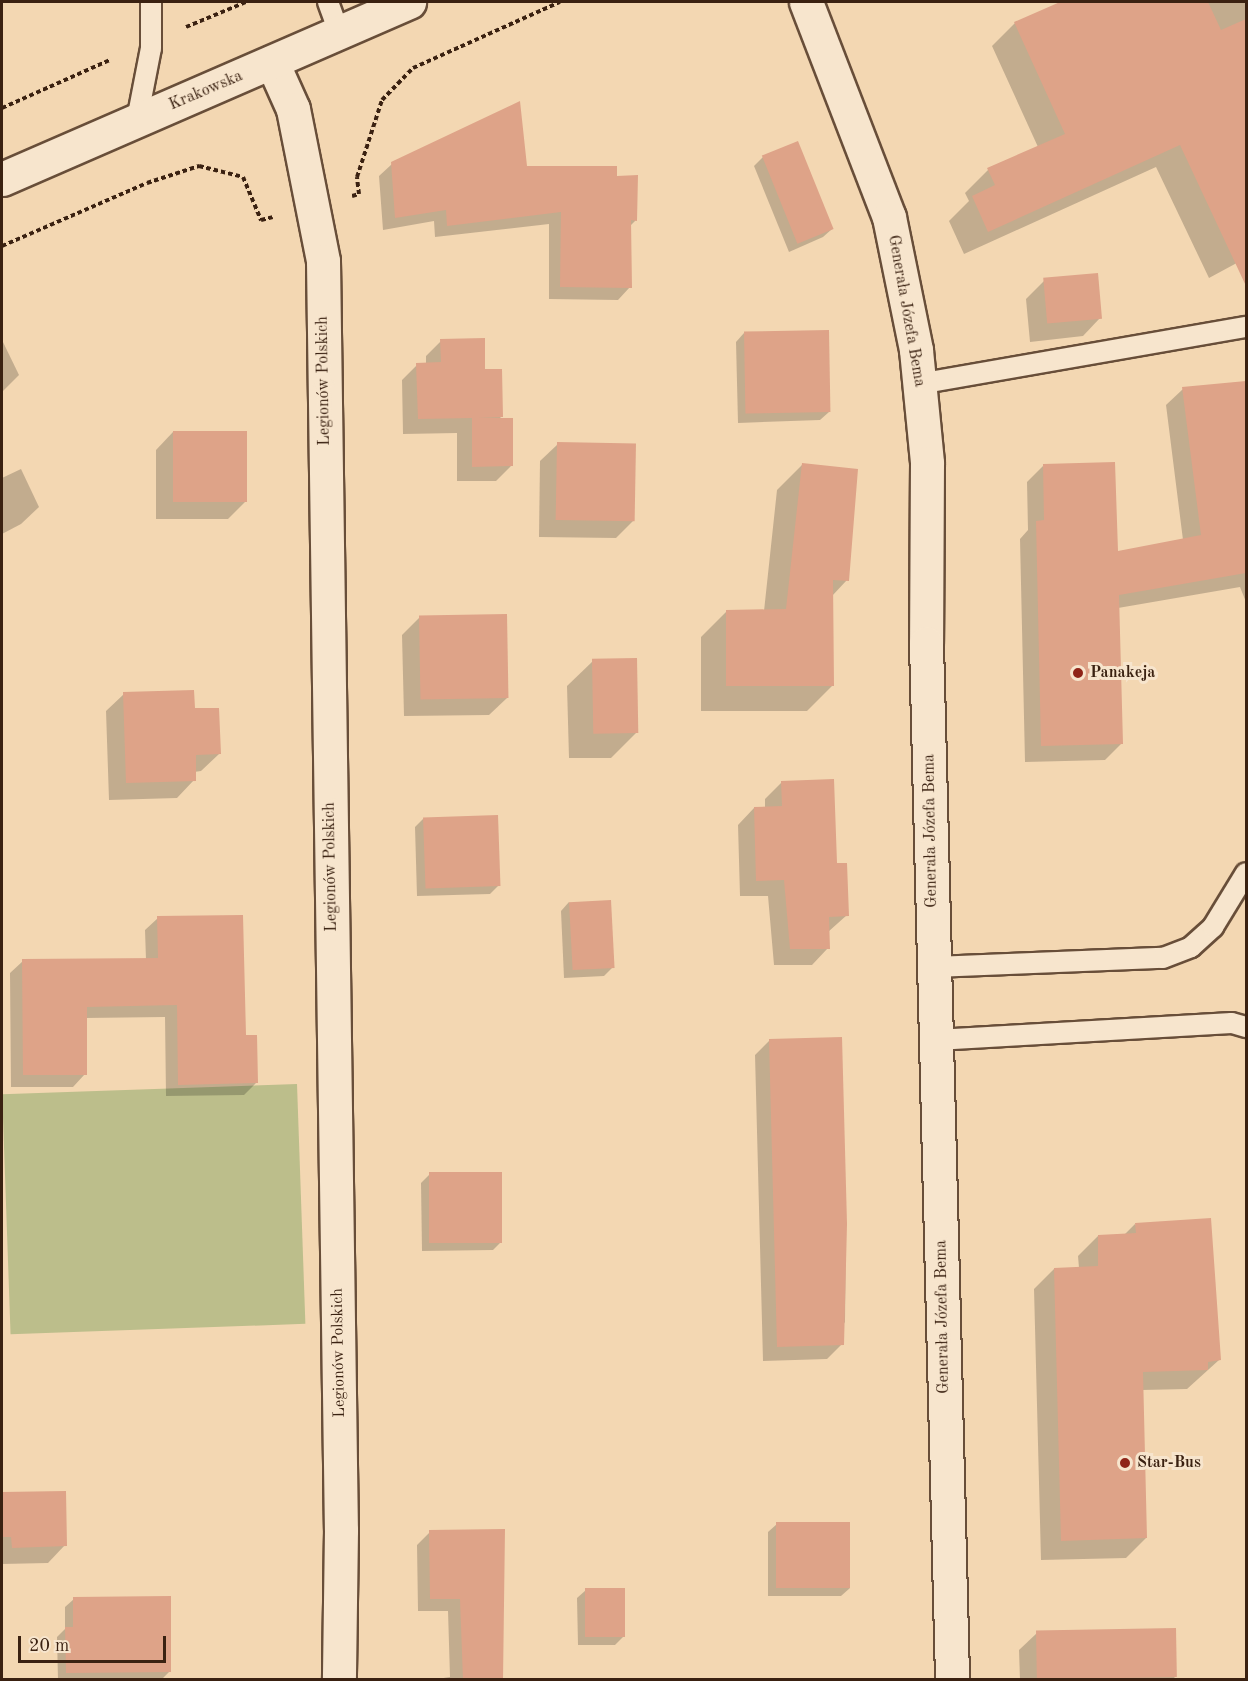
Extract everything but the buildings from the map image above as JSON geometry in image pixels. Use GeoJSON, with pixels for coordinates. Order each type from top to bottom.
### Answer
{"type":"FeatureCollection","features":[{"type":"Feature","properties":{"kind":"street","name":"Krakowska"},"geometry":{"type":"LineString","coordinates":[[2,179],[410,2]]}},
{"type":"Feature","properties":{"kind":"street","name":"Generała Józefa Bema"},"geometry":{"type":"LineString","coordinates":[[806,2],[889,217],[920,384],[927,463],[926,644],[952,1680]]}},
{"type":"Feature","properties":{"kind":"street","name":"Legionów Polskich"},"geometry":{"type":"LineString","coordinates":[[272,62],[293,109],[323,261],[341,1530],[339,1680]]}},
{"type":"Feature","properties":{"kind":"lane"},"geometry":{"type":"LineString","coordinates":[[137,120],[151,48],[151,2]]}},
{"type":"Feature","properties":{"kind":"lane"},"geometry":{"type":"LineString","coordinates":[[328,2],[339,32]]}},
{"type":"Feature","properties":{"kind":"lane"},"geometry":{"type":"LineString","coordinates":[[920,384],[1246,327]]}},
{"type":"Feature","properties":{"kind":"lane"},"geometry":{"type":"LineString","coordinates":[[934,967],[1163,958],[1191,947],[1212,927],[1246,873]]}},
{"type":"Feature","properties":{"kind":"lane"},"geometry":{"type":"LineString","coordinates":[[936,1040],[1232,1023],[1246,1027]]}},
{"type":"Feature","properties":{"kind":"path"},"geometry":{"type":"LineString","coordinates":[[359,194],[357,177],[382,100],[413,68],[560,2]]}},
{"type":"Feature","properties":{"kind":"path"},"geometry":{"type":"LineString","coordinates":[[2,246],[147,183],[200,166],[243,177],[261,220]]}},
{"type":"Feature","properties":{"kind":"green space"},"geometry":{"type":"Polygon","coordinates":[[[297,1084],[305,1324],[11,1334],[2,1094],[297,1084]]]}},
{"type":"Feature","properties":{"kind":"place","name":"Panakeja"},"geometry":{"type":"Point","coordinates":[1078,673]}},
{"type":"Feature","properties":{"kind":"place","name":"Star-Bus"},"geometry":{"type":"Point","coordinates":[1125,1463]}}]}
